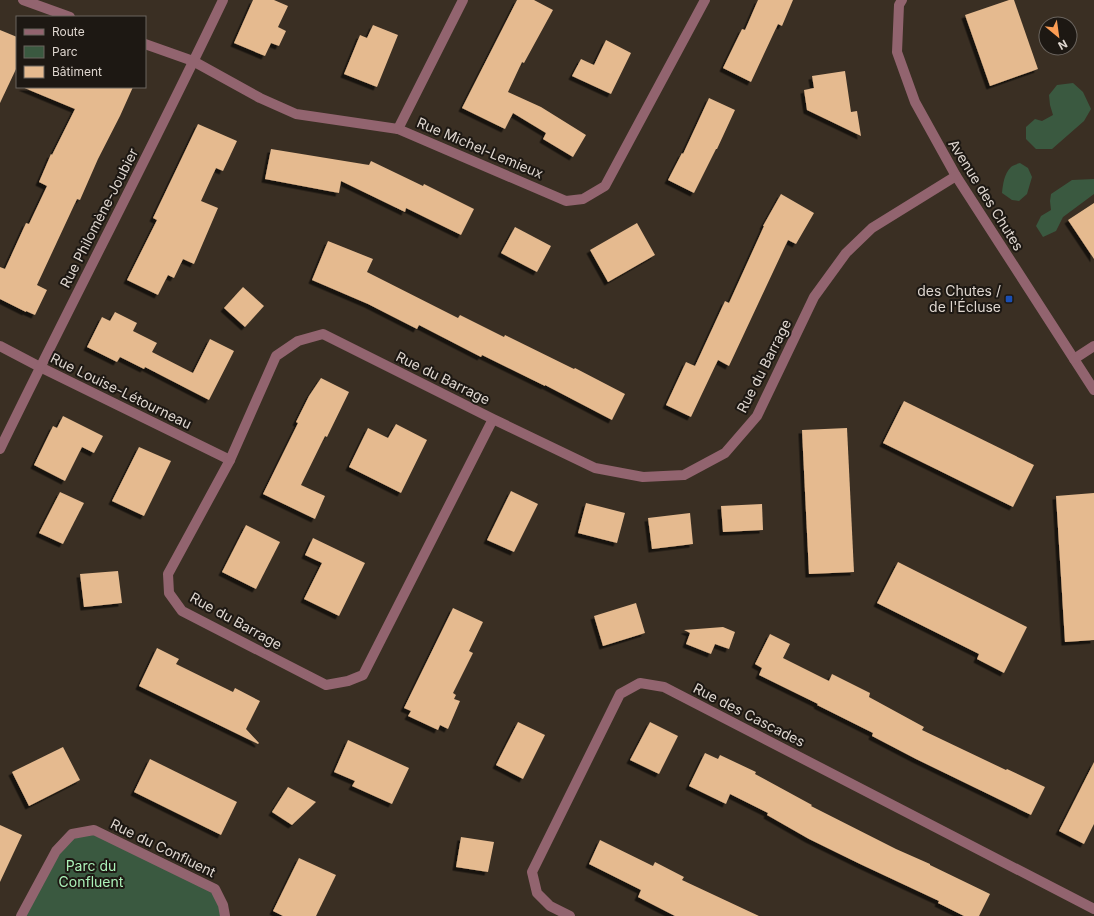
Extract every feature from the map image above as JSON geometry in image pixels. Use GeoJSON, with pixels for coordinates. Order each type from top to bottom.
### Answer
{"type":"FeatureCollection","features":[{"type":"Feature","properties":{"kind":"street"},"geometry":{"type":"LineString","coordinates":[[23,0],[67,16]]}},
{"type":"Feature","properties":{"kind":"street","name":"Rue Philomène-Joubier"},"geometry":{"type":"LineString","coordinates":[[0,449],[223,0]]}},
{"type":"Feature","properties":{"kind":"street"},"geometry":{"type":"LineString","coordinates":[[398,129],[463,0]]}},
{"type":"Feature","properties":{"kind":"street","name":"Rue Michel-Lemieux"},"geometry":{"type":"LineString","coordinates":[[146,44],[194,61],[260,98],[296,114],[398,129],[566,200],[583,199],[605,186],[705,0]]}},
{"type":"Feature","properties":{"kind":"street","name":"Avenue des Chutes"},"geometry":{"type":"LineString","coordinates":[[902,0],[899,5],[897,52],[915,102],[956,176],[1094,390]]}},
{"type":"Feature","properties":{"kind":"street","name":"Rue du Barrage"},"geometry":{"type":"LineString","coordinates":[[494,419],[364,675],[348,681],[326,685],[182,611],[170,593],[168,574],[230,460],[276,356],[298,341],[323,334],[595,468],[643,477],[684,475],[725,453],[757,416],[814,297],[846,253],[872,228],[956,176]]}},
{"type":"Feature","properties":{"kind":"street","name":"Rue Louise-Létourneau"},"geometry":{"type":"LineString","coordinates":[[0,346],[230,460]]}},
{"type":"Feature","properties":{"kind":"street"},"geometry":{"type":"LineString","coordinates":[[1074,359],[1094,346]]}},
{"type":"Feature","properties":{"kind":"street","name":"Rue des Cascades"},"geometry":{"type":"LineString","coordinates":[[570,916],[550,906],[537,893],[532,872],[620,694],[640,683],[664,687],[1094,909]]}},
{"type":"Feature","properties":{"kind":"street","name":"Rue du Confluent"},"geometry":{"type":"LineString","coordinates":[[21,916],[56,851],[72,834],[94,830],[215,889],[223,905],[225,916]]}},
{"type":"Feature","properties":{"kind":"green space"},"geometry":{"type":"Polygon","coordinates":[[[1073,83],[1083,92],[1091,109],[1084,121],[1052,149],[1036,149],[1026,139],[1026,127],[1035,119],[1042,121],[1053,115],[1049,95],[1057,85],[1073,83]]]}},
{"type":"Feature","properties":{"kind":"green space"},"geometry":{"type":"Polygon","coordinates":[[[1020,163],[1028,168],[1032,177],[1027,194],[1019,201],[1012,200],[1002,193],[1005,176],[1012,166],[1020,163]]]}},
{"type":"Feature","properties":{"kind":"green space"},"geometry":{"type":"Polygon","coordinates":[[[1094,179],[1094,194],[1063,217],[1056,231],[1043,237],[1036,226],[1041,216],[1051,210],[1051,194],[1072,180],[1094,179]]]}},
{"type":"Feature","properties":{"kind":"green space","name":"Parc du Confluent"},"geometry":{"type":"Polygon","coordinates":[[[94,830],[215,889],[225,916],[21,916],[72,834],[94,830]]]}},
{"type":"Feature","properties":{"kind":"building"},"geometry":{"type":"Polygon","coordinates":[[[253,0],[274,0],[288,6],[278,27],[286,31],[279,46],[271,43],[265,56],[234,43],[253,0]]]}},
{"type":"Feature","properties":{"kind":"building"},"geometry":{"type":"Polygon","coordinates":[[[517,0],[534,0],[553,10],[524,63],[522,62],[508,92],[541,107],[586,135],[573,157],[543,139],[546,133],[513,113],[505,129],[462,108],[517,0]]]}},
{"type":"Feature","properties":{"kind":"building"},"geometry":{"type":"Polygon","coordinates":[[[758,0],[793,0],[782,26],[778,24],[751,82],[723,68],[742,29],[745,30],[758,0]]]}},
{"type":"Feature","properties":{"kind":"building"},"geometry":{"type":"Polygon","coordinates":[[[1009,0],[1014,0],[1038,69],[990,86],[965,15],[1009,0]]]}},
{"type":"Feature","properties":{"kind":"building"},"geometry":{"type":"Polygon","coordinates":[[[373,25],[398,35],[377,87],[344,74],[360,35],[367,38],[373,25]]]}},
{"type":"Feature","properties":{"kind":"building"},"geometry":{"type":"Polygon","coordinates":[[[0,30],[16,37],[16,69],[0,103],[0,30]]]}},
{"type":"Feature","properties":{"kind":"building"},"geometry":{"type":"Polygon","coordinates":[[[606,40],[631,53],[611,94],[572,76],[581,59],[594,65],[606,40]]]}},
{"type":"Feature","properties":{"kind":"building"},"geometry":{"type":"Polygon","coordinates":[[[845,71],[851,112],[857,111],[861,136],[807,110],[804,90],[814,88],[812,76],[845,71]]]}},
{"type":"Feature","properties":{"kind":"building"},"geometry":{"type":"Polygon","coordinates":[[[24,88],[133,88],[80,200],[77,199],[37,285],[47,290],[35,315],[0,299],[0,267],[5,269],[26,223],[29,224],[47,186],[39,182],[51,154],[52,155],[75,109],[24,88]]]}},
{"type":"Feature","properties":{"kind":"building"},"geometry":{"type":"Polygon","coordinates":[[[709,98],[735,110],[694,193],[668,180],[682,153],[683,154],[709,98]]]}},
{"type":"Feature","properties":{"kind":"building"},"geometry":{"type":"Polygon","coordinates":[[[198,124],[237,141],[223,171],[216,168],[201,201],[218,208],[194,264],[183,259],[174,278],[168,275],[158,295],[127,280],[157,220],[153,218],[198,124]]]}},
{"type":"Feature","properties":{"kind":"building"},"geometry":{"type":"Polygon","coordinates":[[[271,149],[369,165],[371,161],[423,186],[424,184],[474,209],[461,235],[406,208],[405,212],[341,181],[339,193],[265,179],[271,149]]]}},
{"type":"Feature","properties":{"kind":"building"},"geometry":{"type":"Polygon","coordinates":[[[781,194],[814,213],[796,244],[788,240],[729,366],[718,360],[691,417],[666,405],[686,362],[695,366],[725,301],[729,303],[763,226],[781,194]]]}},
{"type":"Feature","properties":{"kind":"building"},"geometry":{"type":"Polygon","coordinates":[[[1094,203],[1094,259],[1068,220],[1094,203]]]}},
{"type":"Feature","properties":{"kind":"building"},"geometry":{"type":"Polygon","coordinates":[[[637,223],[655,255],[608,282],[590,250],[637,223]]]}},
{"type":"Feature","properties":{"kind":"building"},"geometry":{"type":"Polygon","coordinates":[[[515,227],[551,246],[537,272],[501,253],[515,227]]]}},
{"type":"Feature","properties":{"kind":"building"},"geometry":{"type":"Polygon","coordinates":[[[328,241],[373,259],[367,272],[458,318],[460,315],[504,337],[505,335],[574,369],[575,368],[625,394],[612,420],[545,385],[482,355],[481,357],[419,325],[417,329],[368,304],[312,280],[328,241]]]}},
{"type":"Feature","properties":{"kind":"building"},"geometry":{"type":"Polygon","coordinates":[[[243,287],[264,306],[245,327],[224,308],[243,287]]]}},
{"type":"Feature","properties":{"kind":"building"},"geometry":{"type":"Polygon","coordinates":[[[115,312],[137,323],[133,331],[157,343],[152,352],[193,373],[210,339],[234,351],[209,400],[145,367],[144,369],[120,357],[117,362],[87,347],[102,317],[110,321],[115,312]]]}},
{"type":"Feature","properties":{"kind":"building"},"geometry":{"type":"Polygon","coordinates":[[[321,378],[349,392],[301,485],[325,496],[315,519],[263,494],[298,423],[296,422],[309,396],[321,378]]]}},
{"type":"Feature","properties":{"kind":"building"},"geometry":{"type":"Polygon","coordinates":[[[904,401],[1034,465],[1013,507],[883,443],[904,401]]]}},
{"type":"Feature","properties":{"kind":"building"},"geometry":{"type":"Polygon","coordinates":[[[63,416],[103,436],[94,453],[82,447],[65,481],[34,465],[53,426],[57,428],[63,416]]]}},
{"type":"Feature","properties":{"kind":"building"},"geometry":{"type":"Polygon","coordinates":[[[396,424],[427,440],[401,493],[349,467],[368,428],[388,438],[396,424]]]}},
{"type":"Feature","properties":{"kind":"building"},"geometry":{"type":"Polygon","coordinates":[[[847,428],[854,572],[809,574],[802,430],[847,428]]]}},
{"type":"Feature","properties":{"kind":"building"},"geometry":{"type":"Polygon","coordinates":[[[139,447],[171,461],[144,516],[112,501],[139,447]]]}},
{"type":"Feature","properties":{"kind":"building"},"geometry":{"type":"Polygon","coordinates":[[[511,491],[538,504],[514,552],[487,540],[511,491]]]}},
{"type":"Feature","properties":{"kind":"building"},"geometry":{"type":"Polygon","coordinates":[[[60,492],[84,503],[63,544],[39,533],[60,492]]]}},
{"type":"Feature","properties":{"kind":"building"},"geometry":{"type":"Polygon","coordinates":[[[1094,493],[1094,640],[1065,642],[1056,496],[1094,493]]]}},
{"type":"Feature","properties":{"kind":"building"},"geometry":{"type":"Polygon","coordinates":[[[586,503],[625,513],[617,543],[578,533],[586,503]]]}},
{"type":"Feature","properties":{"kind":"building"},"geometry":{"type":"Polygon","coordinates":[[[762,504],[763,530],[723,532],[721,506],[762,504]]]}},
{"type":"Feature","properties":{"kind":"building"},"geometry":{"type":"Polygon","coordinates":[[[690,513],[693,544],[652,549],[648,518],[690,513]]]}},
{"type":"Feature","properties":{"kind":"building"},"geometry":{"type":"Polygon","coordinates":[[[246,525],[280,542],[256,589],[222,572],[246,525]]]}},
{"type":"Feature","properties":{"kind":"building"},"geometry":{"type":"Polygon","coordinates":[[[313,538],[365,563],[339,616],[304,599],[322,563],[305,555],[313,538]]]}},
{"type":"Feature","properties":{"kind":"building"},"geometry":{"type":"Polygon","coordinates":[[[898,562],[1027,627],[1004,673],[977,659],[979,654],[877,603],[898,562]]]}},
{"type":"Feature","properties":{"kind":"building"},"geometry":{"type":"Polygon","coordinates":[[[118,571],[122,603],[84,607],[80,574],[118,571]]]}},
{"type":"Feature","properties":{"kind":"building"},"geometry":{"type":"Polygon","coordinates":[[[636,603],[645,633],[603,646],[594,616],[636,603]]]}},
{"type":"Feature","properties":{"kind":"building"},"geometry":{"type":"Polygon","coordinates":[[[453,608],[483,622],[469,651],[473,653],[453,693],[456,695],[454,699],[460,701],[448,729],[440,725],[438,730],[408,716],[411,711],[404,708],[453,608]]]}},
{"type":"Feature","properties":{"kind":"building"},"geometry":{"type":"Polygon","coordinates":[[[723,627],[735,632],[729,649],[715,644],[711,654],[686,644],[690,633],[684,630],[723,627]]]}},
{"type":"Feature","properties":{"kind":"building"},"geometry":{"type":"Polygon","coordinates":[[[770,634],[790,644],[783,658],[829,681],[832,674],[870,693],[869,697],[924,727],[922,730],[1045,787],[1031,815],[916,759],[872,736],[873,733],[759,675],[762,668],[755,664],[770,634]]]}},
{"type":"Feature","properties":{"kind":"building"},"geometry":{"type":"Polygon","coordinates":[[[157,648],[179,659],[176,664],[233,692],[235,688],[260,701],[246,729],[259,743],[258,744],[139,686],[157,648]]]}},
{"type":"Feature","properties":{"kind":"building"},"geometry":{"type":"Polygon","coordinates":[[[518,722],[545,735],[523,779],[496,765],[518,722]]]}},
{"type":"Feature","properties":{"kind":"building"},"geometry":{"type":"Polygon","coordinates":[[[650,722],[678,736],[659,774],[630,760],[650,722]]]}},
{"type":"Feature","properties":{"kind":"building"},"geometry":{"type":"Polygon","coordinates":[[[348,740],[409,768],[392,804],[352,786],[355,781],[334,772],[348,740]]]}},
{"type":"Feature","properties":{"kind":"building"},"geometry":{"type":"Polygon","coordinates":[[[63,747],[80,780],[29,806],[12,772],[63,747]]]}},
{"type":"Feature","properties":{"kind":"building"},"geometry":{"type":"Polygon","coordinates":[[[705,753],[718,759],[720,755],[756,772],[755,774],[812,805],[811,806],[990,894],[979,916],[964,916],[938,903],[939,901],[809,839],[767,815],[768,813],[730,794],[726,804],[689,786],[705,753]]]}},
{"type":"Feature","properties":{"kind":"building"},"geometry":{"type":"Polygon","coordinates":[[[150,759],[237,802],[221,835],[134,792],[150,759]]]}},
{"type":"Feature","properties":{"kind":"building"},"geometry":{"type":"Polygon","coordinates":[[[1094,762],[1094,824],[1084,844],[1059,831],[1094,762]]]}},
{"type":"Feature","properties":{"kind":"building"},"geometry":{"type":"Polygon","coordinates":[[[288,787],[316,802],[292,825],[272,812],[288,787]]]}},
{"type":"Feature","properties":{"kind":"building"},"geometry":{"type":"Polygon","coordinates":[[[0,825],[22,835],[0,882],[0,825]]]}},
{"type":"Feature","properties":{"kind":"building"},"geometry":{"type":"Polygon","coordinates":[[[461,837],[494,842],[488,872],[456,867],[461,837]]]}},
{"type":"Feature","properties":{"kind":"building"},"geometry":{"type":"Polygon","coordinates":[[[600,840],[653,866],[655,862],[684,877],[682,880],[759,916],[675,916],[638,897],[641,890],[589,864],[600,840]]]}},
{"type":"Feature","properties":{"kind":"building"},"geometry":{"type":"Polygon","coordinates":[[[299,858],[336,875],[316,916],[283,916],[273,911],[299,858]]]}},
{"type":"Feature","properties":{"kind":"place","name":"des Chutes / de l'Écluse"},"geometry":{"type":"Point","coordinates":[1009,299]}}]}
